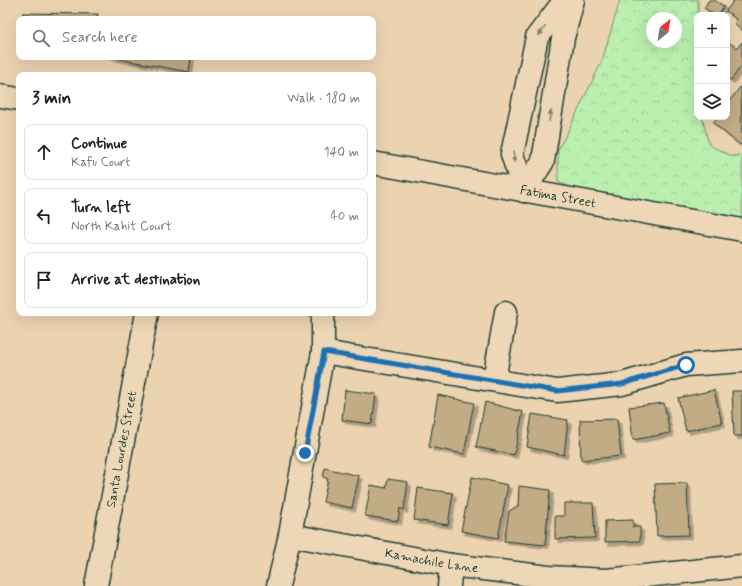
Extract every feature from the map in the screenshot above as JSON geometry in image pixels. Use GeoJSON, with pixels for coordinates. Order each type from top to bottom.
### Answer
{"type":"FeatureCollection","features":[{"type":"Feature","properties":{"kind":"street"},"geometry":{"type":"LineString","coordinates":[[524,191],[512,154],[535,45],[537,37],[566,0]]}},
{"type":"Feature","properties":{"kind":"street"},"geometry":{"type":"LineString","coordinates":[[524,191],[543,161],[563,38],[573,0]]}},
{"type":"Feature","properties":{"kind":"street"},"geometry":{"type":"LineString","coordinates":[[0,96],[16,99]]}},
{"type":"Feature","properties":{"kind":"street","name":"Fatima Street"},"geometry":{"type":"LineString","coordinates":[[376,165],[742,230]]}},
{"type":"Feature","properties":{"kind":"street"},"geometry":{"type":"LineString","coordinates":[[494,380],[506,312]]}},
{"type":"Feature","properties":{"kind":"street","name":"Santa Lourdes Street"},"geometry":{"type":"LineString","coordinates":[[96,586],[146,316]]}},
{"type":"Feature","properties":{"kind":"street"},"geometry":{"type":"LineString","coordinates":[[278,586],[290,535],[324,352],[323,316]]}},
{"type":"Feature","properties":{"kind":"street"},"geometry":{"type":"LineString","coordinates":[[324,352],[557,391],[622,384],[686,365],[742,361]]}},
{"type":"Feature","properties":{"kind":"street","name":"Kamachile Lane"},"geometry":{"type":"LineString","coordinates":[[290,535],[451,565],[606,583],[742,566]]}},
{"type":"Feature","properties":{"kind":"street"},"geometry":{"type":"LineString","coordinates":[[448,586],[451,565]]}},
{"type":"Feature","properties":{"kind":"green space"},"geometry":{"type":"Polygon","coordinates":[[[620,0],[698,0],[698,12],[694,12],[694,120],[703,120],[709,145],[731,156],[742,155],[742,219],[569,187],[558,182],[558,150],[602,61],[620,0]]]}},
{"type":"Feature","properties":{"kind":"building"},"geometry":{"type":"Polygon","coordinates":[[[709,0],[714,0],[724,6],[720,12],[710,12],[704,8],[709,0]]]}},
{"type":"Feature","properties":{"kind":"building"},"geometry":{"type":"Polygon","coordinates":[[[734,0],[742,0],[742,30],[735,25],[736,19],[730,14],[730,12],[726,11],[734,0]]]}},
{"type":"Feature","properties":{"kind":"building"},"geometry":{"type":"Polygon","coordinates":[[[22,13],[98,14],[98,16],[24,16],[22,13]]]}},
{"type":"Feature","properties":{"kind":"building"},"geometry":{"type":"Polygon","coordinates":[[[742,42],[742,65],[731,80],[730,43],[737,48],[742,42]]]}},
{"type":"Feature","properties":{"kind":"building"},"geometry":{"type":"Polygon","coordinates":[[[124,60],[191,60],[189,72],[124,60]]]}},
{"type":"Feature","properties":{"kind":"building"},"geometry":{"type":"Polygon","coordinates":[[[741,86],[742,143],[740,145],[713,123],[715,120],[730,120],[730,100],[741,86]]]}},
{"type":"Feature","properties":{"kind":"building"},"geometry":{"type":"Polygon","coordinates":[[[345,390],[376,394],[372,424],[342,420],[345,390]]]}},
{"type":"Feature","properties":{"kind":"building"},"geometry":{"type":"Polygon","coordinates":[[[714,390],[722,423],[686,431],[678,398],[714,390]]]}},
{"type":"Feature","properties":{"kind":"building"},"geometry":{"type":"Polygon","coordinates":[[[732,391],[742,391],[742,436],[734,436],[732,391]]]}},
{"type":"Feature","properties":{"kind":"building"},"geometry":{"type":"Polygon","coordinates":[[[438,395],[474,403],[464,454],[429,447],[438,395]]]}},
{"type":"Feature","properties":{"kind":"building"},"geometry":{"type":"Polygon","coordinates":[[[485,402],[523,412],[514,455],[476,447],[485,402]]]}},
{"type":"Feature","properties":{"kind":"building"},"geometry":{"type":"Polygon","coordinates":[[[664,403],[670,433],[633,440],[629,407],[664,403]]]}},
{"type":"Feature","properties":{"kind":"building"},"geometry":{"type":"Polygon","coordinates":[[[532,414],[568,420],[564,455],[527,447],[532,414]]]}},
{"type":"Feature","properties":{"kind":"building"},"geometry":{"type":"Polygon","coordinates":[[[617,419],[621,456],[581,460],[580,420],[617,419]]]}},
{"type":"Feature","properties":{"kind":"building"},"geometry":{"type":"Polygon","coordinates":[[[325,468],[359,476],[352,508],[323,502],[328,479],[323,477],[325,468]]]}},
{"type":"Feature","properties":{"kind":"building"},"geometry":{"type":"Polygon","coordinates":[[[472,477],[508,485],[498,538],[461,531],[472,477]]]}},
{"type":"Feature","properties":{"kind":"building"},"geometry":{"type":"Polygon","coordinates":[[[388,479],[408,482],[404,510],[400,508],[398,521],[365,516],[371,485],[386,488],[388,479]]]}},
{"type":"Feature","properties":{"kind":"building"},"geometry":{"type":"Polygon","coordinates":[[[687,483],[689,535],[657,536],[655,484],[687,483]]]}},
{"type":"Feature","properties":{"kind":"building"},"geometry":{"type":"Polygon","coordinates":[[[519,486],[550,490],[545,545],[504,541],[509,511],[518,506],[519,486]]]}},
{"type":"Feature","properties":{"kind":"building"},"geometry":{"type":"Polygon","coordinates":[[[418,488],[453,493],[448,525],[414,520],[418,488]]]}},
{"type":"Feature","properties":{"kind":"building"},"geometry":{"type":"Polygon","coordinates":[[[564,503],[593,503],[595,538],[555,539],[555,516],[564,516],[564,503]]]}},
{"type":"Feature","properties":{"kind":"building"},"geometry":{"type":"Polygon","coordinates":[[[633,520],[633,527],[640,527],[640,541],[605,542],[605,521],[633,520]]]}},
{"type":"Feature","properties":{"kind":"route"},"geometry":{"type":"LineString","coordinates":[[305,453],[324,352],[557,391],[622,384],[686,365]]}}]}
